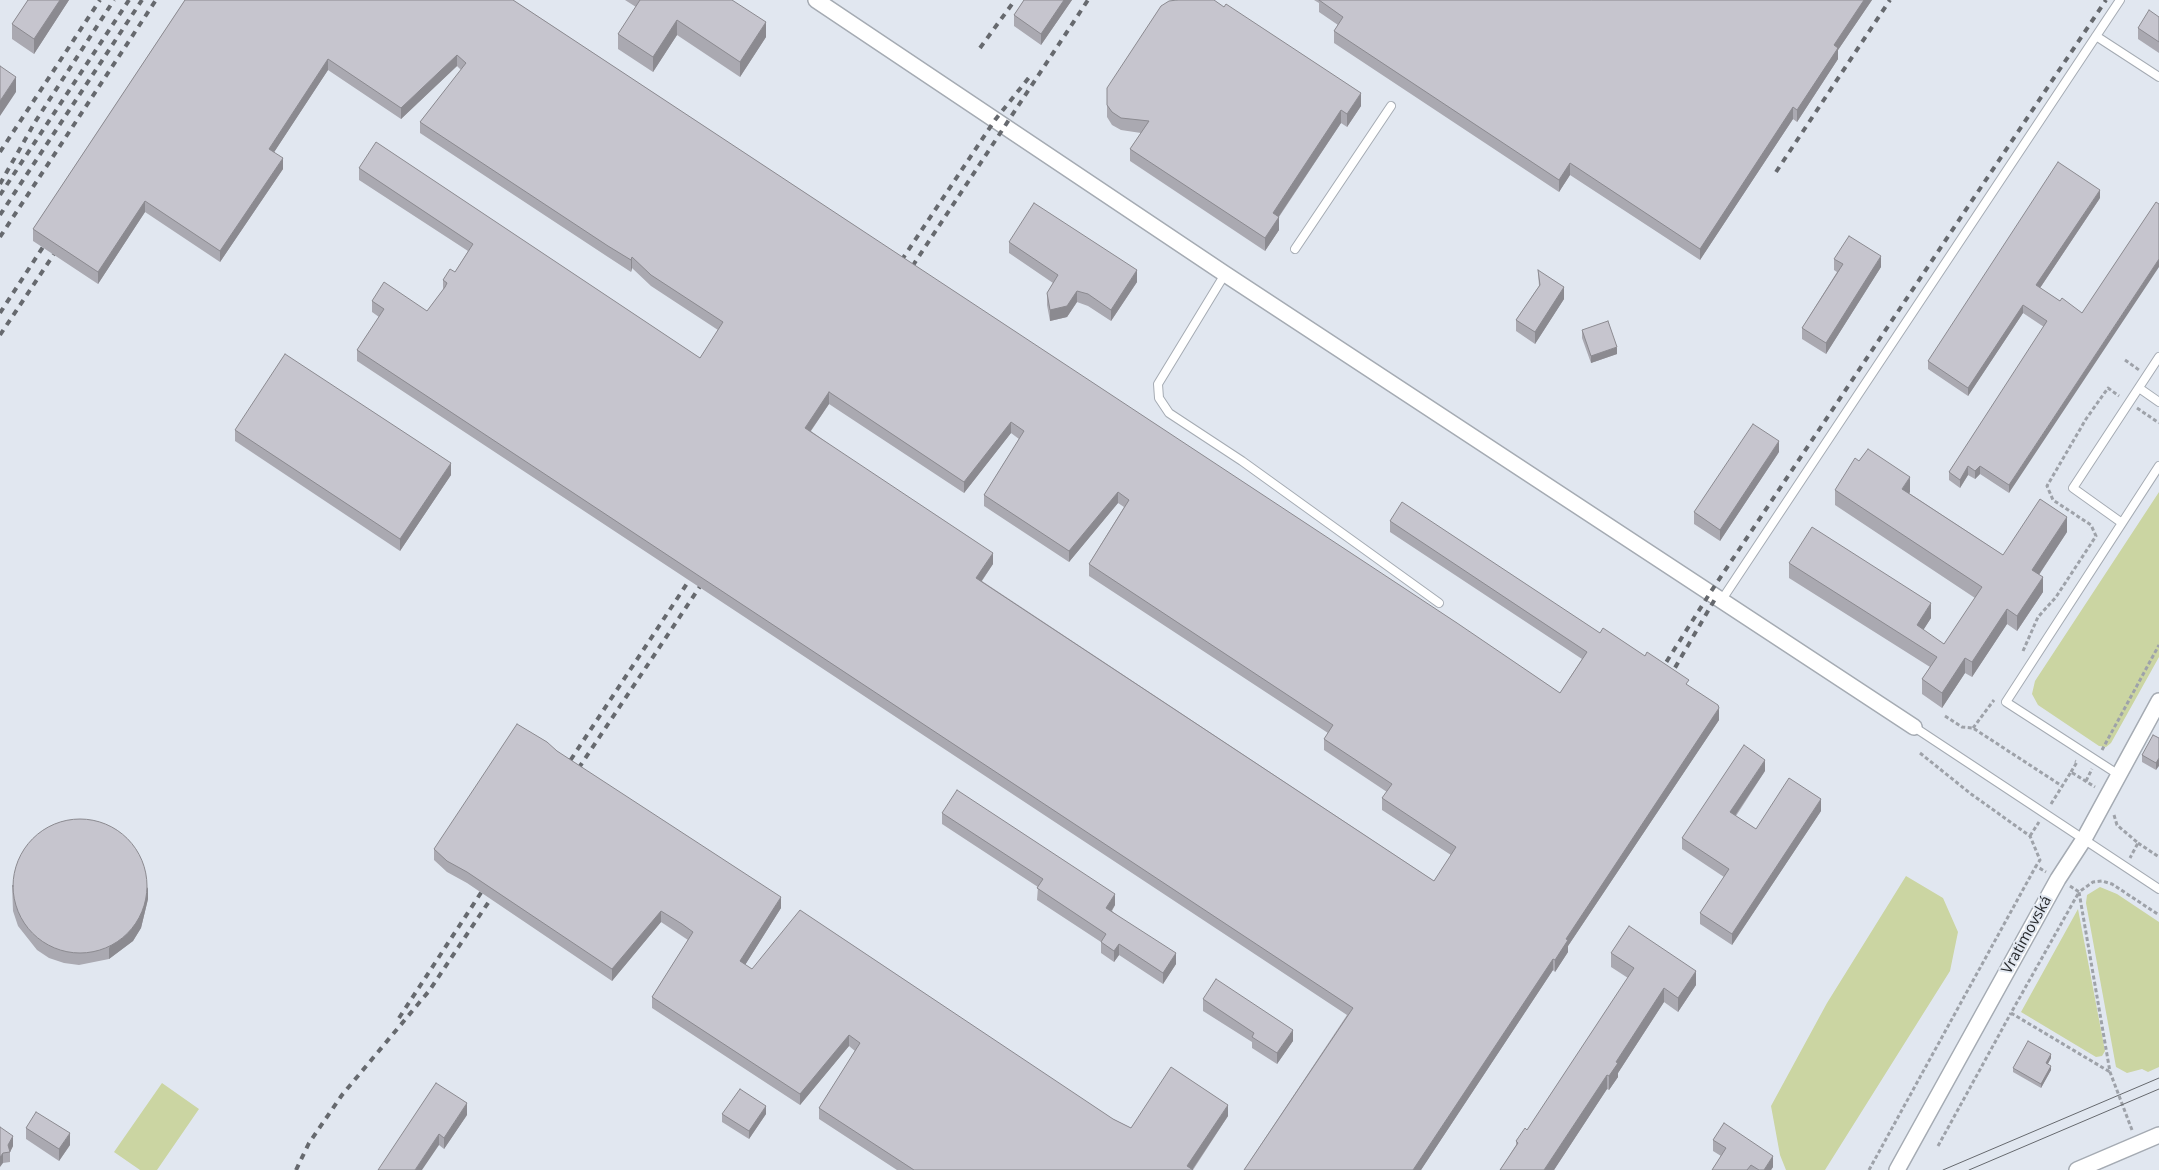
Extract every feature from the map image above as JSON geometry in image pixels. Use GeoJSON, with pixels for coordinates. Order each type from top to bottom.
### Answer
{"type":"FeatureCollection","features":[{"type":"Feature","properties":{"kind":"street"},"geometry":{"type":"LineString","coordinates":[[816,0],[1225,274],[1914,727]]}},
{"type":"Feature","properties":{"kind":"street","name":"Vratimovská"},"geometry":{"type":"LineString","coordinates":[[1897,1170],[2058,879],[2084,839],[2159,702]]}},
{"type":"Feature","properties":{"kind":"street"},"geometry":{"type":"LineString","coordinates":[[2077,1170],[2159,1135]]}},
{"type":"Feature","properties":{"kind":"lane"},"geometry":{"type":"LineString","coordinates":[[1722,601],[2120,0]]}},
{"type":"Feature","properties":{"kind":"lane"},"geometry":{"type":"LineString","coordinates":[[2096,36],[2159,77]]}},
{"type":"Feature","properties":{"kind":"lane"},"geometry":{"type":"LineString","coordinates":[[1295,249],[1391,106]]}},
{"type":"Feature","properties":{"kind":"lane"},"geometry":{"type":"LineString","coordinates":[[1225,274],[1158,384],[1159,398],[1169,413],[1250,467],[1440,603]]}},
{"type":"Feature","properties":{"kind":"lane"},"geometry":{"type":"LineString","coordinates":[[2122,523],[2073,488],[2159,357]]}},
{"type":"Feature","properties":{"kind":"lane"},"geometry":{"type":"LineString","coordinates":[[2139,388],[2159,402]]}},
{"type":"Feature","properties":{"kind":"lane"},"geometry":{"type":"LineString","coordinates":[[2119,775],[2006,702],[2159,466]]}},
{"type":"Feature","properties":{"kind":"lane"},"geometry":{"type":"LineString","coordinates":[[1914,727],[2159,889]]}},
{"type":"Feature","properties":{"kind":"path"},"geometry":{"type":"LineString","coordinates":[[2019,659],[2038,617],[2056,597],[2096,536],[2091,525],[2053,500],[2047,486],[2086,419],[2108,388]]}},
{"type":"Feature","properties":{"kind":"path"},"geometry":{"type":"LineString","coordinates":[[2086,781],[2159,645]]}},
{"type":"Feature","properties":{"kind":"path"},"geometry":{"type":"LineString","coordinates":[[1973,728],[1999,692]]}},
{"type":"Feature","properties":{"kind":"path"},"geometry":{"type":"LineString","coordinates":[[1994,700],[2002,706]]}},
{"type":"Feature","properties":{"kind":"path"},"geometry":{"type":"LineString","coordinates":[[1945,716],[1962,727],[1973,728],[2062,786]]}},
{"type":"Feature","properties":{"kind":"path"},"geometry":{"type":"LineString","coordinates":[[1920,753],[1971,794],[2030,836],[2040,860],[2036,866]]}},
{"type":"Feature","properties":{"kind":"path"},"geometry":{"type":"LineString","coordinates":[[2070,756],[2077,762],[2071,772]]}},
{"type":"Feature","properties":{"kind":"path"},"geometry":{"type":"LineString","coordinates":[[2138,843],[2159,857]]}},
{"type":"Feature","properties":{"kind":"path"},"geometry":{"type":"LineString","coordinates":[[2138,1144],[2115,1089],[2117,1088],[2110,1072],[2079,892],[2093,882],[2102,880],[2112,884],[2159,915]]}},
{"type":"Feature","properties":{"kind":"path"},"geometry":{"type":"LineString","coordinates":[[1938,1146],[2011,1013]]}},
{"type":"Feature","properties":{"kind":"green space"},"geometry":{"type":"Polygon","coordinates":[[[2159,492],[2159,657],[2111,743],[2106,747],[2099,746],[2038,705],[2032,694],[2035,681],[2159,492]]]}},
{"type":"Feature","properties":{"kind":"green space"},"geometry":{"type":"Polygon","coordinates":[[[1906,876],[1943,898],[1958,932],[1950,971],[1825,1170],[1786,1170],[1780,1155],[1771,1106],[1827,1003],[1906,876]]]}},
{"type":"Feature","properties":{"kind":"green space"},"geometry":{"type":"Polygon","coordinates":[[[2100,887],[2117,894],[2159,922],[2159,1067],[2148,1072],[2142,1069],[2127,1073],[2116,1067],[2086,903],[2087,895],[2100,887]]]}},
{"type":"Feature","properties":{"kind":"green space"},"geometry":{"type":"Polygon","coordinates":[[[2078,909],[2105,1051],[2102,1056],[2096,1057],[2021,1012],[2078,909]]]}},
{"type":"Feature","properties":{"kind":"green space"},"geometry":{"type":"Polygon","coordinates":[[[162,1083],[199,1109],[157,1170],[140,1170],[114,1152],[162,1083]]]}},
{"type":"Feature","properties":{"kind":"building"},"geometry":{"type":"Polygon","coordinates":[[[28,0],[60,0],[34,39],[12,24],[28,0]]]}},
{"type":"Feature","properties":{"kind":"building"},"geometry":{"type":"Polygon","coordinates":[[[185,0],[513,0],[1457,623],[1560,693],[1587,652],[1390,521],[1402,502],[1600,633],[1603,628],[1645,656],[1647,652],[1689,680],[1686,684],[1718,705],[1719,708],[1566,939],[1568,940],[1555,960],[1553,959],[1413,1170],[1244,1170],[1353,1008],[357,350],[384,309],[372,301],[384,282],[427,311],[445,287],[447,283],[443,280],[450,269],[455,272],[473,244],[359,168],[376,142],[700,358],[723,322],[651,275],[632,257],[631,260],[608,246],[420,122],[466,63],[457,55],[401,108],[328,59],[269,149],[283,158],[220,251],[145,201],[98,272],[33,229],[185,0]],[[829,392],[805,428],[993,553],[976,578],[1434,881],[1456,847],[1382,798],[1392,784],[1324,739],[1333,725],[1089,564],[1129,500],[1118,492],[1069,551],[984,495],[1024,431],[1011,422],[964,482],[829,392]]]}},
{"type":"Feature","properties":{"kind":"building"},"geometry":{"type":"Polygon","coordinates":[[[640,0],[732,0],[766,22],[740,62],[677,20],[653,57],[618,34],[640,0]]]}},
{"type":"Feature","properties":{"kind":"building"},"geometry":{"type":"Polygon","coordinates":[[[1024,0],[1064,0],[1041,34],[1014,15],[1024,0]]]}},
{"type":"Feature","properties":{"kind":"building"},"geometry":{"type":"Polygon","coordinates":[[[1214,0],[1224,7],[1226,4],[1361,93],[1347,114],[1341,110],[1273,213],[1279,217],[1265,238],[1130,149],[1149,121],[1121,118],[1112,112],[1107,105],[1107,88],[1161,6],[1169,1],[1214,0]]]}},
{"type":"Feature","properties":{"kind":"building"},"geometry":{"type":"Polygon","coordinates":[[[1319,0],[1864,0],[1834,45],[1838,48],[1797,110],[1793,107],[1700,249],[1570,163],[1559,180],[1334,31],[1343,17],[1319,0]]]}},
{"type":"Feature","properties":{"kind":"building"},"geometry":{"type":"Polygon","coordinates":[[[2149,10],[2159,17],[2159,42],[2138,28],[2149,10]]]}},
{"type":"Feature","properties":{"kind":"building"},"geometry":{"type":"Polygon","coordinates":[[[0,66],[16,77],[0,101],[0,66]]]}},
{"type":"Feature","properties":{"kind":"building"},"geometry":{"type":"Polygon","coordinates":[[[2058,162],[2100,190],[2036,285],[2060,301],[2062,298],[2082,313],[2156,202],[2159,204],[2159,259],[2009,485],[1980,466],[1975,471],[1968,466],[1960,480],[1949,472],[2047,321],[2023,305],[1968,388],[1928,361],[2058,162]]]}},
{"type":"Feature","properties":{"kind":"building"},"geometry":{"type":"Polygon","coordinates":[[[1034,203],[1137,270],[1111,310],[1088,294],[1077,291],[1067,306],[1050,310],[1047,293],[1058,275],[1009,242],[1034,203]]]}},
{"type":"Feature","properties":{"kind":"building"},"geometry":{"type":"Polygon","coordinates":[[[1849,236],[1881,256],[1826,343],[1802,328],[1843,264],[1834,259],[1849,236]]]}},
{"type":"Feature","properties":{"kind":"building"},"geometry":{"type":"Polygon","coordinates":[[[1538,270],[1564,287],[1535,332],[1516,320],[1540,285],[1538,270]]]}},
{"type":"Feature","properties":{"kind":"building"},"geometry":{"type":"Polygon","coordinates":[[[1608,321],[1617,347],[1591,356],[1582,330],[1608,321]]]}},
{"type":"Feature","properties":{"kind":"building"},"geometry":{"type":"Polygon","coordinates":[[[285,354],[451,463],[400,539],[235,430],[285,354]]]}},
{"type":"Feature","properties":{"kind":"building"},"geometry":{"type":"Polygon","coordinates":[[[1753,424],[1779,441],[1720,530],[1694,512],[1753,424]]]}},
{"type":"Feature","properties":{"kind":"building"},"geometry":{"type":"Polygon","coordinates":[[[1868,449],[1910,477],[1902,489],[2003,555],[2040,499],[2067,517],[2032,570],[2043,577],[2017,616],[2007,609],[1972,662],[1965,658],[1942,693],[1922,679],[1937,657],[1789,563],[1812,527],[1931,603],[1917,625],[1944,644],[1982,587],[1835,490],[1855,458],[1859,461],[1868,449]]]}},
{"type":"Feature","properties":{"kind":"building"},"geometry":{"type":"Polygon","coordinates":[[[517,724],[781,897],[740,961],[752,969],[800,910],[1113,1119],[1131,1128],[1171,1067],[1228,1105],[1187,1166],[1193,1170],[914,1170],[819,1108],[860,1043],[849,1035],[800,1094],[652,997],[693,932],[682,924],[661,911],[612,969],[467,872],[447,861],[434,849],[517,724]]]}},
{"type":"Feature","properties":{"kind":"building"},"geometry":{"type":"Polygon","coordinates":[[[2153,735],[2159,738],[2159,758],[2156,763],[2142,755],[2153,735]]]}},
{"type":"Feature","properties":{"kind":"building"},"geometry":{"type":"Polygon","coordinates":[[[1744,745],[1765,760],[1730,812],[1756,829],[1789,778],[1821,799],[1732,934],[1700,913],[1729,869],[1682,838],[1744,745]]]}},
{"type":"Feature","properties":{"kind":"building"},"geometry":{"type":"Polygon","coordinates":[[[957,790],[1115,894],[1106,908],[1176,953],[1163,973],[1119,944],[1114,951],[1101,942],[1106,934],[1037,888],[1043,879],[942,813],[957,790]]]}},
{"type":"Feature","properties":{"kind":"building"},"geometry":{"type":"Polygon","coordinates":[[[80,819],[106,824],[128,838],[142,860],[147,886],[142,912],[128,934],[106,948],[80,953],[54,948],[32,934],[18,912],[13,886],[18,860],[32,838],[54,824],[80,819]]]}},
{"type":"Feature","properties":{"kind":"building"},"geometry":{"type":"Polygon","coordinates":[[[1629,926],[1696,971],[1678,998],[1664,988],[1616,1062],[1618,1063],[1609,1076],[1607,1075],[1544,1170],[1500,1170],[1518,1143],[1516,1141],[1525,1128],[1527,1130],[1634,968],[1611,953],[1629,926]]]}},
{"type":"Feature","properties":{"kind":"building"},"geometry":{"type":"Polygon","coordinates":[[[1216,979],[1293,1030],[1277,1053],[1252,1037],[1254,1033],[1203,999],[1216,979]]]}},
{"type":"Feature","properties":{"kind":"building"},"geometry":{"type":"Polygon","coordinates":[[[2028,1041],[2051,1054],[2046,1063],[2051,1066],[2041,1084],[2013,1068],[2028,1041]]]}},
{"type":"Feature","properties":{"kind":"building"},"geometry":{"type":"Polygon","coordinates":[[[436,1083],[467,1103],[444,1138],[439,1134],[415,1170],[378,1170],[436,1083]]]}},
{"type":"Feature","properties":{"kind":"building"},"geometry":{"type":"Polygon","coordinates":[[[740,1089],[766,1106],[749,1131],[722,1114],[740,1089]]]}},
{"type":"Feature","properties":{"kind":"building"},"geometry":{"type":"Polygon","coordinates":[[[36,1112],[70,1133],[59,1149],[26,1128],[36,1112]]]}},
{"type":"Feature","properties":{"kind":"building"},"geometry":{"type":"Polygon","coordinates":[[[1724,1123],[1773,1156],[1764,1170],[1759,1170],[1751,1165],[1747,1170],[1712,1170],[1726,1148],[1713,1140],[1724,1123]]]}},
{"type":"Feature","properties":{"kind":"building"},"geometry":{"type":"Polygon","coordinates":[[[0,1127],[13,1136],[8,1145],[10,1152],[3,1153],[0,1157],[0,1127]]]}},
{"type":"Feature","properties":{"kind":"tram line"},"geometry":{"type":"LineString","coordinates":[[1943,1170],[2159,1078]]}},
{"type":"Feature","properties":{"kind":"tram line"},"geometry":{"type":"LineString","coordinates":[[1969,1170],[2159,1089]]}},
{"type":"Feature","properties":{"kind":"railway"},"geometry":{"type":"LineString","coordinates":[[0,152],[100,0]]}},
{"type":"Feature","properties":{"kind":"railway"},"geometry":{"type":"LineString","coordinates":[[0,184],[35,122],[114,0]]}},
{"type":"Feature","properties":{"kind":"railway"},"geometry":{"type":"LineString","coordinates":[[0,195],[129,0]]}},
{"type":"Feature","properties":{"kind":"railway"},"geometry":{"type":"LineString","coordinates":[[0,215],[142,0]]}},
{"type":"Feature","properties":{"kind":"railway"},"geometry":{"type":"LineString","coordinates":[[0,237],[156,0]]}},
{"type":"Feature","properties":{"kind":"railway"},"geometry":{"type":"LineString","coordinates":[[980,48],[1015,0]]}},
{"type":"Feature","properties":{"kind":"railway"},"geometry":{"type":"LineString","coordinates":[[906,276],[1088,0]]}},
{"type":"Feature","properties":{"kind":"railway"},"geometry":{"type":"LineString","coordinates":[[1776,172],[1890,0]]}},
{"type":"Feature","properties":{"kind":"railway"},"geometry":{"type":"LineString","coordinates":[[1660,672],[1710,593],[2106,0]]}},
{"type":"Feature","properties":{"kind":"railway"},"geometry":{"type":"LineString","coordinates":[[895,270],[995,120],[1031,75]]}},
{"type":"Feature","properties":{"kind":"railway"},"geometry":{"type":"LineString","coordinates":[[0,313],[43,247]]}},
{"type":"Feature","properties":{"kind":"railway"},"geometry":{"type":"LineString","coordinates":[[0,335],[54,254]]}},
{"type":"Feature","properties":{"kind":"railway"},"geometry":{"type":"LineString","coordinates":[[564,770],[696,570]]}},
{"type":"Feature","properties":{"kind":"railway"},"geometry":{"type":"LineString","coordinates":[[572,778],[707,576]]}},
{"type":"Feature","properties":{"kind":"railway"},"geometry":{"type":"LineString","coordinates":[[1669,678],[1715,599]]}},
{"type":"Feature","properties":{"kind":"railway"},"geometry":{"type":"LineString","coordinates":[[399,1018],[488,882]]}},
{"type":"Feature","properties":{"kind":"railway"},"geometry":{"type":"LineString","coordinates":[[296,1170],[309,1143],[342,1095],[429,991],[498,888]]}}]}
